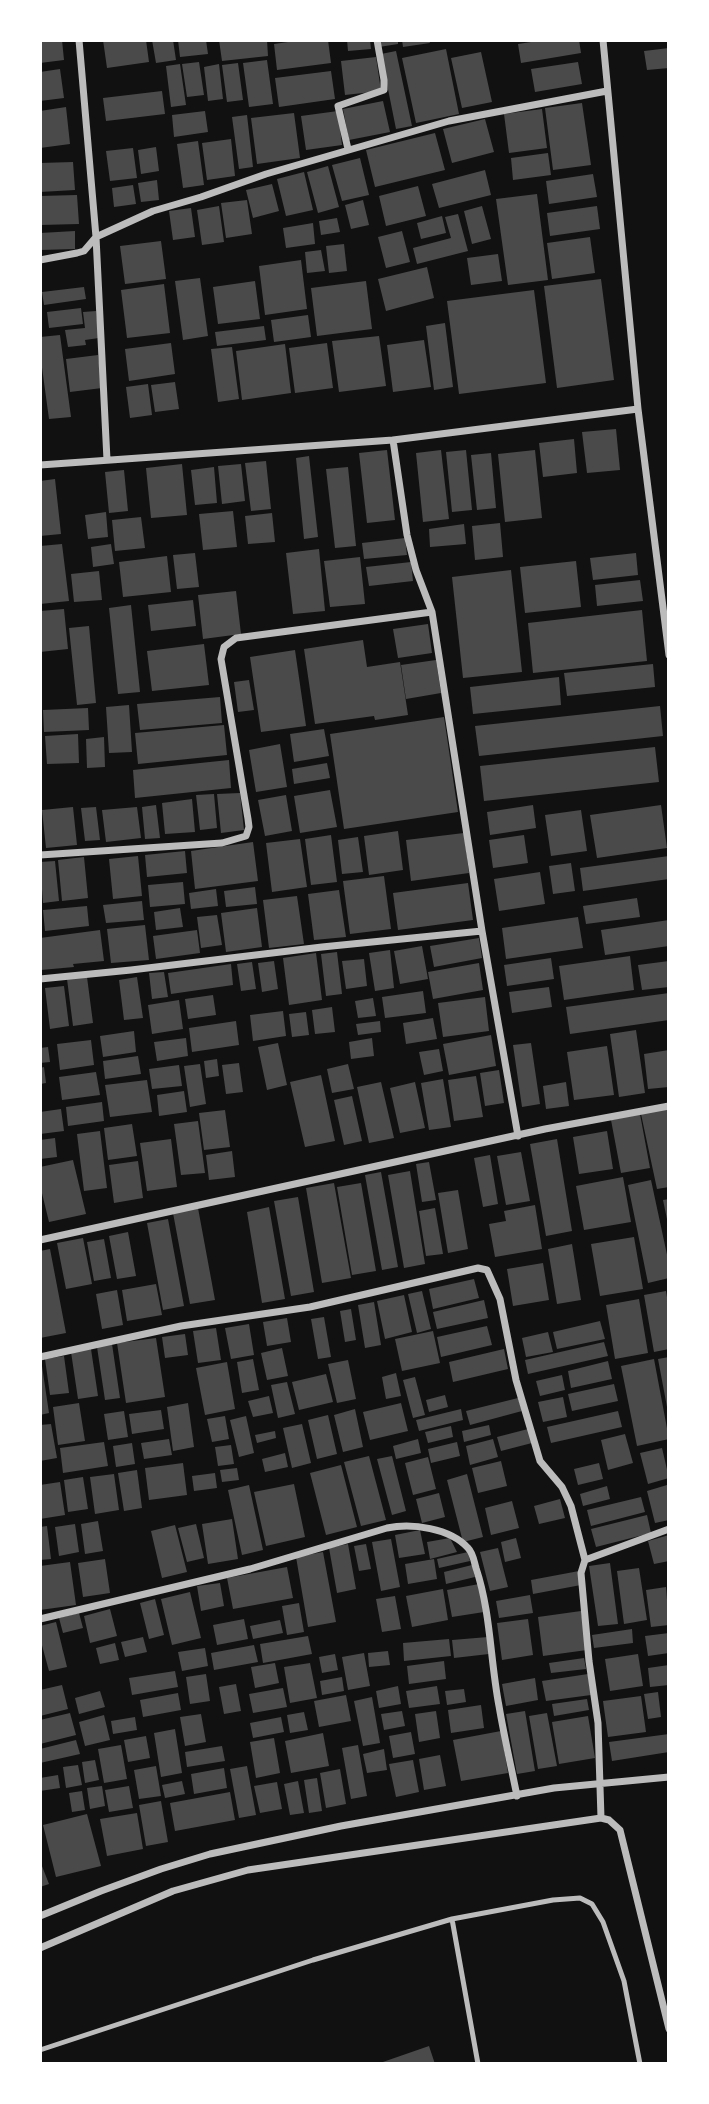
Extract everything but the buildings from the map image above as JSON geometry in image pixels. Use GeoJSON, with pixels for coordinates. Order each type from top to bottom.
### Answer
{"type":"FeatureCollection","features":[{"type":"Feature","properties":{"kind":"street"},"geometry":{"type":"LineString","coordinates":[[79,40],[96,237],[107,460]]}},
{"type":"Feature","properties":{"kind":"street"},"geometry":{"type":"LineString","coordinates":[[348,149],[338,106],[384,90],[377,40]]}},
{"type":"Feature","properties":{"kind":"street"},"geometry":{"type":"LineString","coordinates":[[603,40],[638,409],[669,655]]}},
{"type":"Feature","properties":{"kind":"street"},"geometry":{"type":"LineString","coordinates":[[40,260],[84,251],[96,237],[153,211],[348,149],[449,121],[607,91]]}},
{"type":"Feature","properties":{"kind":"street"},"geometry":{"type":"LineString","coordinates":[[40,465],[393,440],[638,409]]}},
{"type":"Feature","properties":{"kind":"street"},"geometry":{"type":"LineString","coordinates":[[393,440],[407,535],[416,570],[432,612],[482,931],[518,1136]]}},
{"type":"Feature","properties":{"kind":"street"},"geometry":{"type":"LineString","coordinates":[[40,855],[222,843],[246,836],[248,818],[221,659],[224,647],[236,638],[432,612]]}},
{"type":"Feature","properties":{"kind":"street"},"geometry":{"type":"LineString","coordinates":[[40,979],[482,931]]}},
{"type":"Feature","properties":{"kind":"street"},"geometry":{"type":"LineString","coordinates":[[40,1240],[545,1129],[669,1106]]}},
{"type":"Feature","properties":{"kind":"street"},"geometry":{"type":"LineString","coordinates":[[40,1357],[181,1326],[310,1307],[478,1268],[487,1270],[500,1299],[516,1380],[540,1461],[562,1487],[585,1560],[581,1573],[598,1723],[601,1818]]}},
{"type":"Feature","properties":{"kind":"street"},"geometry":{"type":"LineString","coordinates":[[40,1619],[250,1569],[387,1528],[404,1525],[430,1529],[451,1537],[470,1549],[479,1576],[487,1606],[499,1705],[517,1796]]}},
{"type":"Feature","properties":{"kind":"street"},"geometry":{"type":"LineString","coordinates":[[585,1560],[669,1529]]}},
{"type":"Feature","properties":{"kind":"street"},"geometry":{"type":"LineString","coordinates":[[40,1916],[125,1882],[210,1854],[341,1826],[554,1788],[669,1777]]}},
{"type":"Feature","properties":{"kind":"street"},"geometry":{"type":"LineString","coordinates":[[40,1948],[173,1891],[248,1870],[601,1818],[620,1830],[669,2029]]}},
{"type":"Feature","properties":{"kind":"lane"},"geometry":{"type":"LineString","coordinates":[[40,2050],[313,1960],[452,1919],[553,1900],[580,1898],[592,1904],[603,1922],[624,1981],[640,2064]]}},
{"type":"Feature","properties":{"kind":"lane"},"geometry":{"type":"LineString","coordinates":[[452,1919],[478,2064]]}}]}
